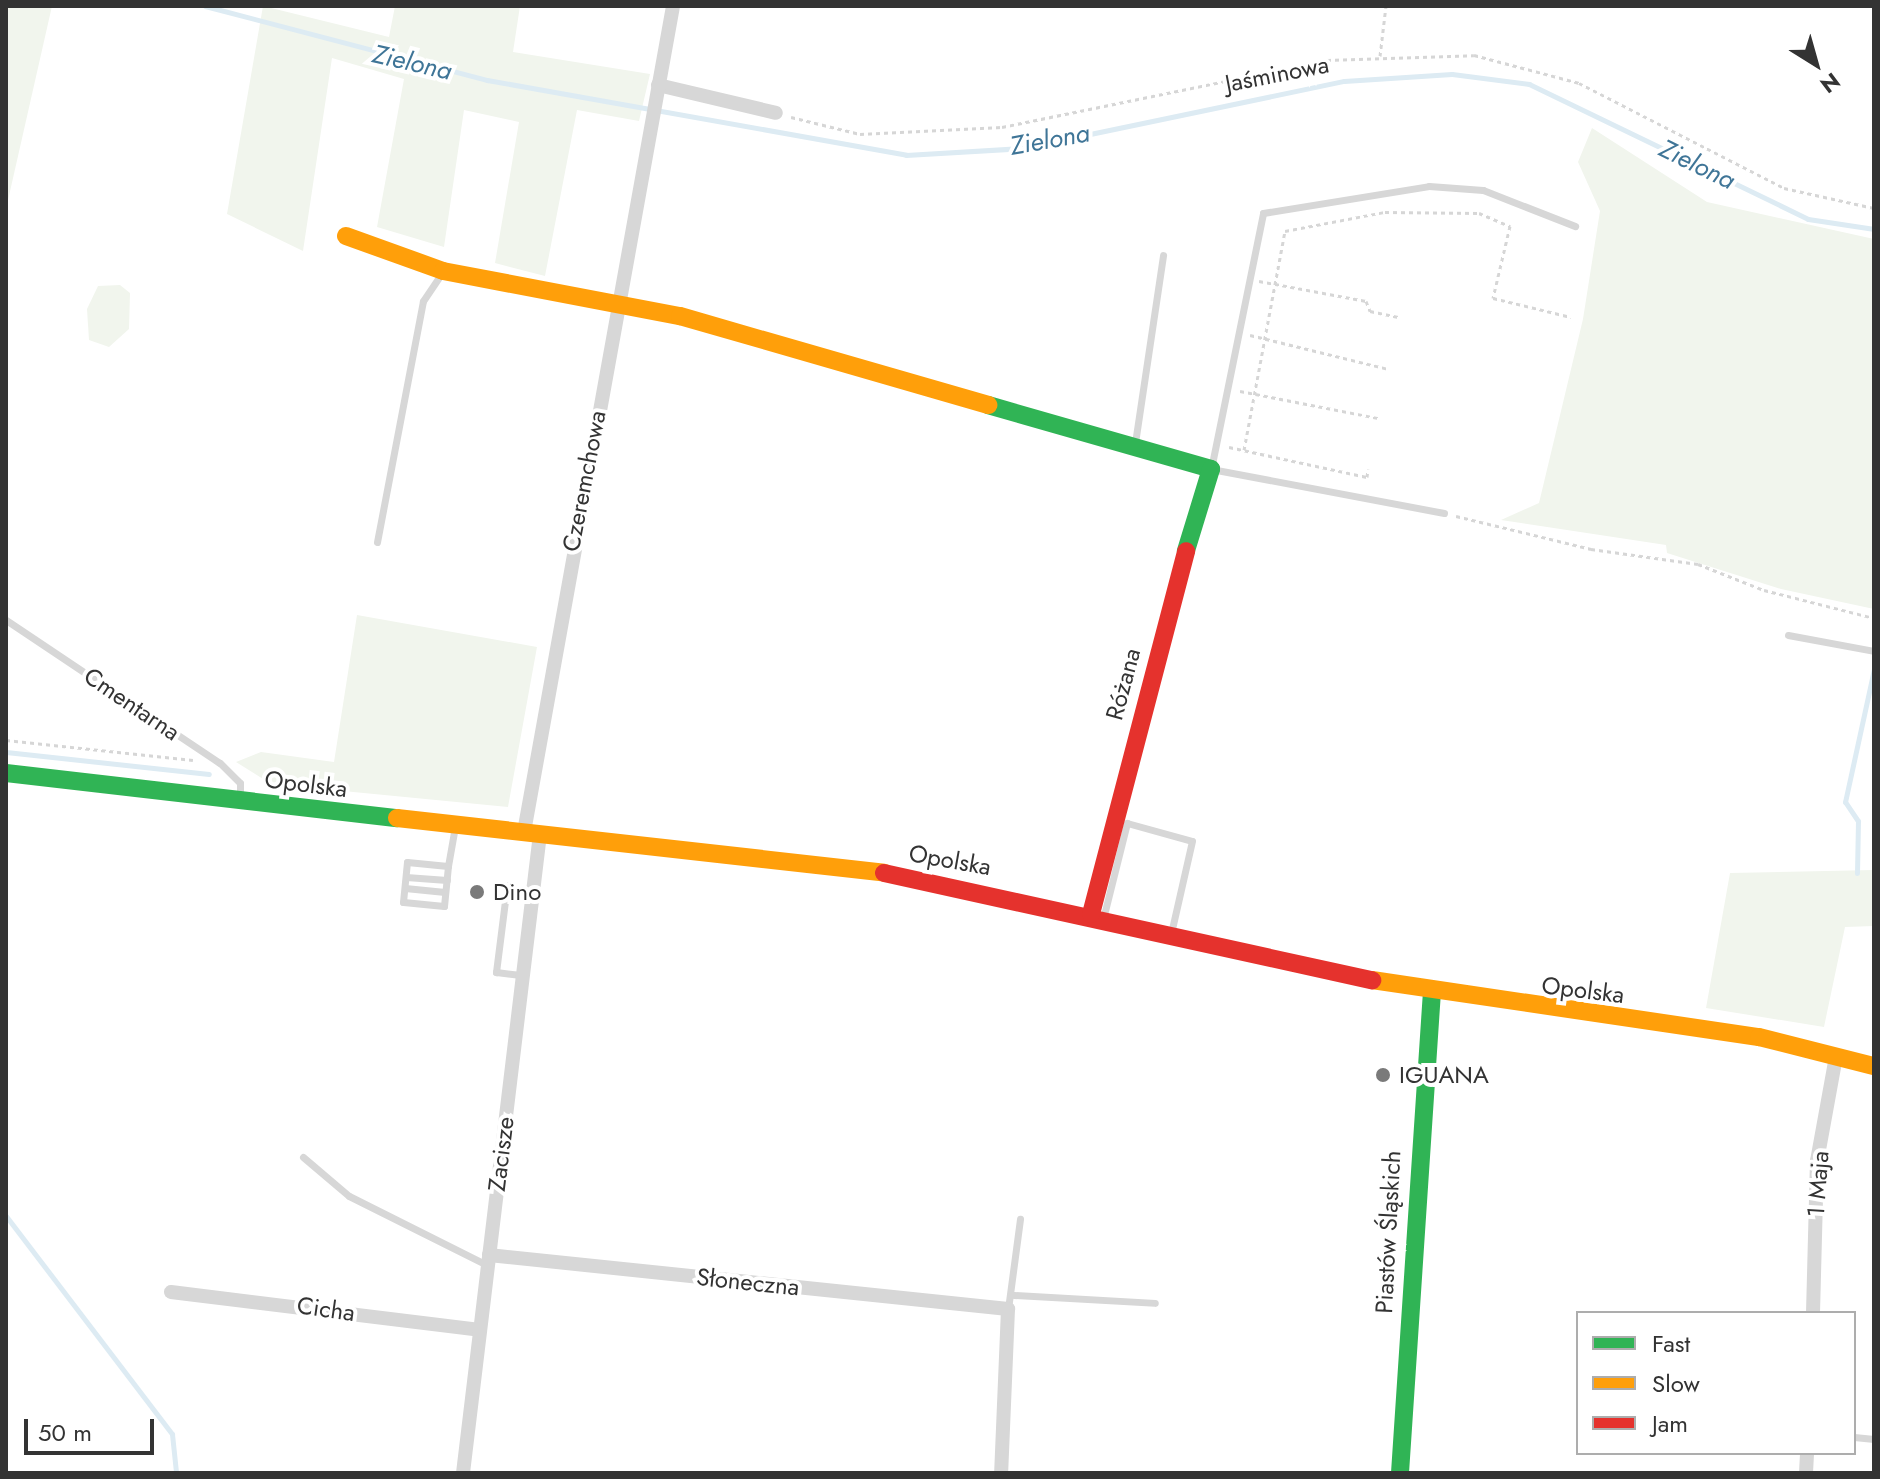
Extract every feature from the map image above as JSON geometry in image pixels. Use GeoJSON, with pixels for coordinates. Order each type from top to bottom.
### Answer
{"type":"FeatureCollection","features":[{"type":"Feature","properties":{"kind":"main road"},"geometry":{"type":"LineString","coordinates":[[346,236],[443,271],[617,304],[1211,469]]}},
{"type":"Feature","properties":{"kind":"main road","name":"Różana"},"geometry":{"type":"LineString","coordinates":[[1098,915],[1148,676],[1211,469]]}},
{"type":"Feature","properties":{"kind":"main road","name":"Opolska"},"geometry":{"type":"LineString","coordinates":[[6,773],[918,877],[1098,915],[1432,994],[1713,1030],[1874,1066]]}},
{"type":"Feature","properties":{"kind":"main road","name":"Piastów Śląskich"},"geometry":{"type":"LineString","coordinates":[[1400,1473],[1432,994]]}},
{"type":"Feature","properties":{"kind":"street"},"geometry":{"type":"LineString","coordinates":[[673,6],[657,92],[776,113]]}},
{"type":"Feature","properties":{"kind":"street","name":"Czeremchowa"},"geometry":{"type":"LineString","coordinates":[[532,833],[617,304],[657,92]]}},
{"type":"Feature","properties":{"kind":"street","name":"Zacisze"},"geometry":{"type":"LineString","coordinates":[[463,1473],[521,975],[532,833]]}},
{"type":"Feature","properties":{"kind":"street","name":"1 Maja"},"geometry":{"type":"LineString","coordinates":[[1813,1311],[1817,1161],[1836,1056]]}},
{"type":"Feature","properties":{"kind":"street","name":"Słoneczna"},"geometry":{"type":"LineString","coordinates":[[488,1260],[1011,1302]]}},
{"type":"Feature","properties":{"kind":"street","name":"Cicha"},"geometry":{"type":"LineString","coordinates":[[171,1292],[480,1330]]}},
{"type":"Feature","properties":{"kind":"street"},"geometry":{"type":"LineString","coordinates":[[1001,1473],[1011,1302]]}},
{"type":"Feature","properties":{"kind":"lane"},"geometry":{"type":"LineString","coordinates":[[1444,513],[1211,469],[1221,445],[1263,213],[1374,190],[1483,190],[1575,226]]}},
{"type":"Feature","properties":{"kind":"lane"},"geometry":{"type":"LineString","coordinates":[[1135,446],[1163,255]]}},
{"type":"Feature","properties":{"kind":"lane"},"geometry":{"type":"LineString","coordinates":[[377,542],[423,301],[443,271]]}},
{"type":"Feature","properties":{"kind":"lane","name":"Cmentarna"},"geometry":{"type":"LineString","coordinates":[[6,620],[220,763],[240,783],[240,800]]}},
{"type":"Feature","properties":{"kind":"lane"},"geometry":{"type":"LineString","coordinates":[[1788,635],[1874,651]]}},
{"type":"Feature","properties":{"kind":"lane"},"geometry":{"type":"LineString","coordinates":[[1098,915],[1127,823],[1192,841],[1171,932]]}},
{"type":"Feature","properties":{"kind":"lane"},"geometry":{"type":"LineString","coordinates":[[448,866],[407,862],[403,902],[444,906],[455,825]]}},
{"type":"Feature","properties":{"kind":"lane"},"geometry":{"type":"LineString","coordinates":[[406,877],[447,880]]}},
{"type":"Feature","properties":{"kind":"lane"},"geometry":{"type":"LineString","coordinates":[[507,885],[496,972],[521,975]]}},
{"type":"Feature","properties":{"kind":"lane"},"geometry":{"type":"LineString","coordinates":[[405,888],[445,892]]}},
{"type":"Feature","properties":{"kind":"lane"},"geometry":{"type":"LineString","coordinates":[[303,1157],[349,1196],[488,1260]]}},
{"type":"Feature","properties":{"kind":"lane"},"geometry":{"type":"LineString","coordinates":[[1020,1219],[1011,1302],[1155,1303]]}},
{"type":"Feature","properties":{"kind":"path"},"geometry":{"type":"LineString","coordinates":[[1380,56],[1386,6]]}},
{"type":"Feature","properties":{"kind":"path","name":"Jaśminowa"},"geometry":{"type":"LineString","coordinates":[[776,113],[860,134],[1002,127],[1327,60],[1474,55],[1548,72],[1784,188],[1874,208]]}},
{"type":"Feature","properties":{"kind":"path"},"geometry":{"type":"LineString","coordinates":[[1244,450],[1285,231],[1385,212],[1455,209],[1510,226],[1493,298],[1571,317]]}},
{"type":"Feature","properties":{"kind":"path"},"geometry":{"type":"LineString","coordinates":[[1251,280],[1366,301],[1370,311],[1399,317]]}},
{"type":"Feature","properties":{"kind":"path"},"geometry":{"type":"LineString","coordinates":[[1242,333],[1388,369]]}},
{"type":"Feature","properties":{"kind":"path"},"geometry":{"type":"LineString","coordinates":[[1232,389],[1378,418]]}},
{"type":"Feature","properties":{"kind":"path"},"geometry":{"type":"LineString","coordinates":[[1221,445],[1367,477],[1368,469]]}},
{"type":"Feature","properties":{"kind":"path"},"geometry":{"type":"LineString","coordinates":[[1444,513],[1591,549],[1698,564],[1764,590],[1874,618]]}},
{"type":"Feature","properties":{"kind":"path"},"geometry":{"type":"LineString","coordinates":[[6,740],[198,760]]}},
{"type":"Feature","properties":{"kind":"shaded area"},"geometry":{"type":"Polygon","coordinates":[[[6,6],[52,6],[6,209],[6,6]]]}},
{"type":"Feature","properties":{"kind":"shaded area"},"geometry":{"type":"Polygon","coordinates":[[[263,6],[389,37],[395,6],[520,6],[513,52],[650,74],[639,121],[577,110],[545,276],[495,263],[519,122],[464,110],[444,247],[377,227],[404,79],[332,58],[303,251],[227,214],[263,6]]]}},
{"type":"Feature","properties":{"kind":"shaded area"},"geometry":{"type":"Polygon","coordinates":[[[1592,128],[1707,202],[1874,239],[1874,609],[1781,589],[1667,553],[1666,545],[1501,520],[1539,503],[1583,319],[1600,211],[1578,162],[1592,128]]]}},
{"type":"Feature","properties":{"kind":"shaded area"},"geometry":{"type":"Polygon","coordinates":[[[120,285],[130,293],[129,329],[109,347],[89,340],[87,309],[98,286],[120,285]]]}},
{"type":"Feature","properties":{"kind":"shaded area"},"geometry":{"type":"Polygon","coordinates":[[[357,615],[537,647],[508,807],[271,784],[236,762],[261,752],[334,762],[357,615]]]}},
{"type":"Feature","properties":{"kind":"shaded area"},"geometry":{"type":"Polygon","coordinates":[[[1874,870],[1874,926],[1845,927],[1824,1027],[1706,1008],[1730,873],[1874,870]]]}},
{"type":"Feature","properties":{"kind":"waterway","name":"Zielona"},"geometry":{"type":"LineString","coordinates":[[205,6],[487,80],[906,155],[1023,148],[1344,81],[1452,74],[1529,84],[1808,219],[1874,229]]}},
{"type":"Feature","properties":{"kind":"waterway"},"geometry":{"type":"LineString","coordinates":[[1857,873],[1858,821],[1845,802],[1874,669]]}},
{"type":"Feature","properties":{"kind":"waterway"},"geometry":{"type":"LineString","coordinates":[[6,752],[209,774]]}},
{"type":"Feature","properties":{"kind":"waterway"},"geometry":{"type":"LineString","coordinates":[[6,1216],[172,1434],[176,1473]]}},
{"type":"Feature","properties":{"kind":"traffic: fast"},"geometry":{"type":"LineString","coordinates":[[988,405],[1211,469],[1186,551]]}},
{"type":"Feature","properties":{"kind":"traffic: fast"},"geometry":{"type":"LineString","coordinates":[[6,773],[397,818]]}},
{"type":"Feature","properties":{"kind":"traffic: fast"},"geometry":{"type":"LineString","coordinates":[[1400,1473],[1432,994]]}},
{"type":"Feature","properties":{"kind":"traffic: slow"},"geometry":{"type":"LineString","coordinates":[[346,236],[443,271],[680,316],[988,405]]}},
{"type":"Feature","properties":{"kind":"traffic: slow"},"geometry":{"type":"LineString","coordinates":[[397,818],[884,873]]}},
{"type":"Feature","properties":{"kind":"traffic: slow"},"geometry":{"type":"LineString","coordinates":[[1372,980],[1759,1037],[1874,1066]]}},
{"type":"Feature","properties":{"kind":"traffic: jam"},"geometry":{"type":"LineString","coordinates":[[1091,914],[1186,551]]}},
{"type":"Feature","properties":{"kind":"traffic: jam"},"geometry":{"type":"LineString","coordinates":[[884,873],[1372,980]]}},
{"type":"Feature","properties":{"kind":"place","name":"Dino"},"geometry":{"type":"Point","coordinates":[477,892]}},
{"type":"Feature","properties":{"kind":"place","name":"IGUANA"},"geometry":{"type":"Point","coordinates":[1383,1075]}}]}
